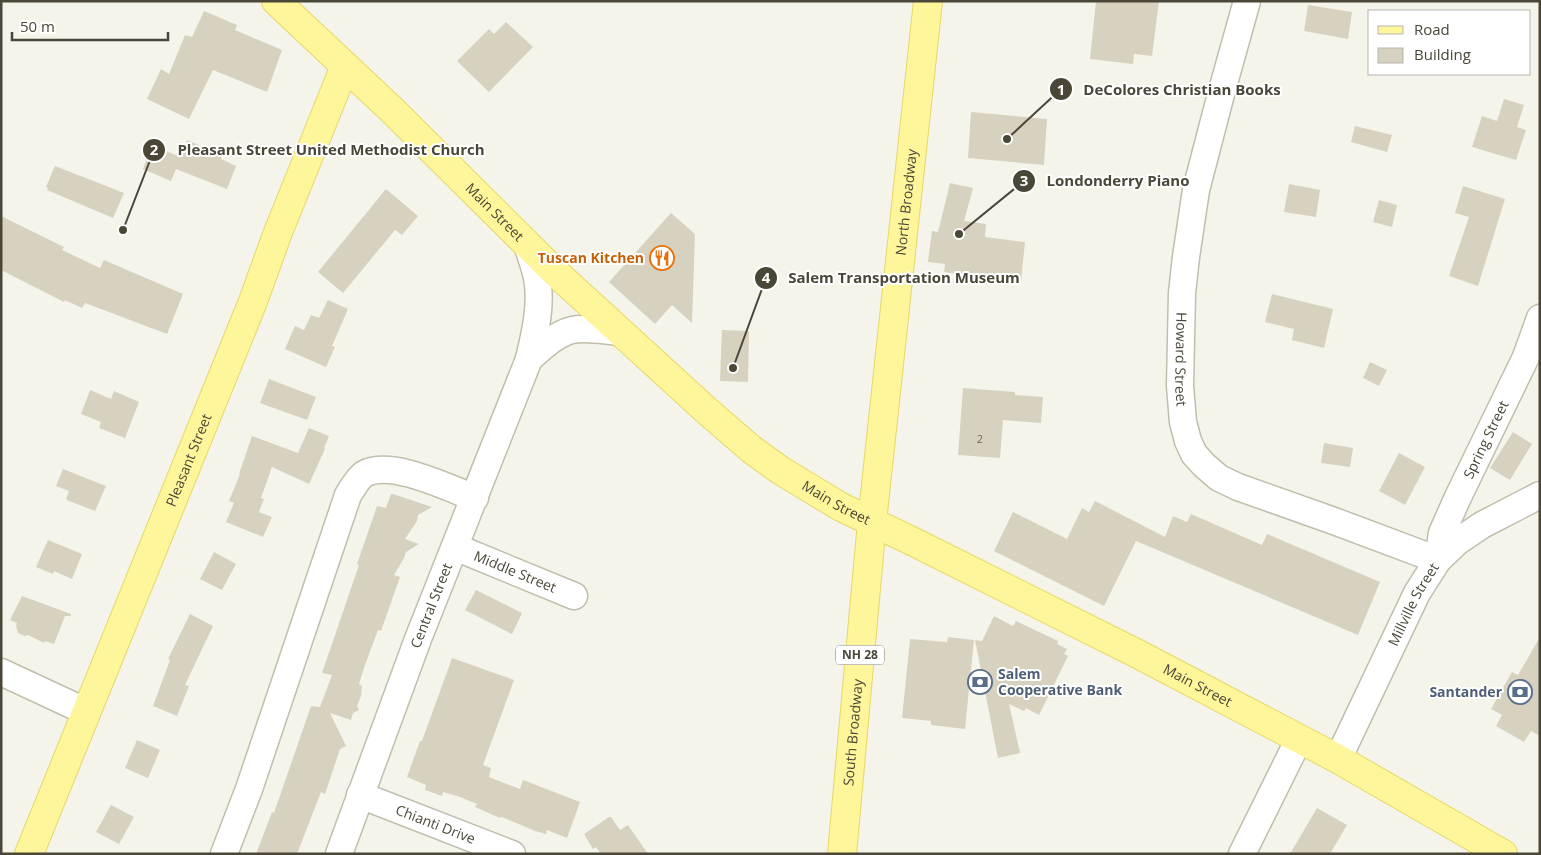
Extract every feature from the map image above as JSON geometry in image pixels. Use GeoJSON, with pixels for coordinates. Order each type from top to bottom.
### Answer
{"type":"FeatureCollection","features":[{"type":"Feature","properties":{"kind":"main road","name":"Main Street"},"geometry":{"type":"LineString","coordinates":[[276,1],[620,332],[751,449],[806,487],[836,504],[1138,654],[1338,760],[1503,854]]}},
{"type":"Feature","properties":{"kind":"main road","name":"North Broadway"},"geometry":{"type":"LineString","coordinates":[[872,522],[928,1]]}},
{"type":"Feature","properties":{"kind":"main road","name":"Pleasant Street"},"geometry":{"type":"LineString","coordinates":[[29,854],[252,304],[277,235],[345,66]]}},
{"type":"Feature","properties":{"kind":"main road","name":"South Broadway"},"geometry":{"type":"LineString","coordinates":[[842,854],[872,522]]}},
{"type":"Feature","properties":{"kind":"street","name":"Howard Street"},"geometry":{"type":"LineString","coordinates":[[1247,1],[1196,190],[1186,257],[1180,386],[1183,422],[1188,441],[1194,454],[1219,478],[1238,487],[1438,560]]}},
{"type":"Feature","properties":{"kind":"street","name":"Central Street"},"geometry":{"type":"LineString","coordinates":[[339,854],[418,639],[529,359],[536,331],[538,307],[537,279],[527,244]]}},
{"type":"Feature","properties":{"kind":"street","name":"Spring Street"},"geometry":{"type":"LineString","coordinates":[[1438,560],[1442,533],[1526,357],[1540,318]]}},
{"type":"Feature","properties":{"kind":"street","name":"Central Street"},"geometry":{"type":"LineString","coordinates":[[529,359],[545,344],[571,330],[585,329],[620,332]]}},
{"type":"Feature","properties":{"kind":"street"},"geometry":{"type":"LineString","coordinates":[[224,854],[249,790],[348,495],[364,474],[381,469],[401,470],[475,498]]}},
{"type":"Feature","properties":{"kind":"street","name":"Millville Street"},"geometry":{"type":"LineString","coordinates":[[1338,760],[1418,593],[1438,560],[1457,542],[1482,525],[1540,495]]}},
{"type":"Feature","properties":{"kind":"street","name":"Middle Street"},"geometry":{"type":"LineString","coordinates":[[455,547],[574,596]]}},
{"type":"Feature","properties":{"kind":"street"},"geometry":{"type":"LineString","coordinates":[[1,672],[87,712]]}},
{"type":"Feature","properties":{"kind":"street"},"geometry":{"type":"LineString","coordinates":[[1242,854],[1299,739]]}},
{"type":"Feature","properties":{"kind":"street","name":"Chianti Drive"},"geometry":{"type":"LineString","coordinates":[[360,795],[512,854]]}},
{"type":"Feature","properties":{"kind":"building"},"geometry":{"type":"Polygon","coordinates":[[[1096,1],[1159,1],[1152,56],[1134,54],[1133,64],[1090,59],[1096,1]]]}},
{"type":"Feature","properties":{"kind":"building"},"geometry":{"type":"Polygon","coordinates":[[[1308,5],[1352,12],[1348,39],[1304,31],[1308,5]]]}},
{"type":"Feature","properties":{"kind":"building"},"geometry":{"type":"Polygon","coordinates":[[[204,11],[237,25],[235,30],[282,50],[267,92],[213,70],[189,119],[147,99],[161,69],[169,74],[185,35],[192,37],[204,11]]]}},
{"type":"Feature","properties":{"kind":"building"},"geometry":{"type":"Polygon","coordinates":[[[506,22],[533,47],[489,92],[457,61],[489,29],[494,34],[506,22]]]}},
{"type":"Feature","properties":{"kind":"building"},"geometry":{"type":"Polygon","coordinates":[[[1504,99],[1524,105],[1517,127],[1526,130],[1516,160],[1472,147],[1482,116],[1497,121],[1504,99]]]}},
{"type":"Feature","properties":{"kind":"building"},"geometry":{"type":"Polygon","coordinates":[[[971,112],[1047,119],[1044,165],[968,158],[971,112]]]}},
{"type":"Feature","properties":{"kind":"building"},"geometry":{"type":"Polygon","coordinates":[[[1355,126],[1392,135],[1387,152],[1351,142],[1355,126]]]}},
{"type":"Feature","properties":{"kind":"building"},"geometry":{"type":"Polygon","coordinates":[[[187,140],[222,155],[221,159],[236,166],[227,189],[176,169],[171,181],[143,169],[152,145],[180,157],[187,140]]]}},
{"type":"Feature","properties":{"kind":"building"},"geometry":{"type":"Polygon","coordinates":[[[55,166],[124,193],[113,218],[47,190],[48,188],[46,187],[55,166]]]}},
{"type":"Feature","properties":{"kind":"building"},"geometry":{"type":"Polygon","coordinates":[[[950,183],[973,188],[964,221],[986,224],[985,237],[1025,242],[1021,281],[944,272],[945,264],[928,262],[932,231],[938,232],[950,183]]]}},
{"type":"Feature","properties":{"kind":"building"},"geometry":{"type":"Polygon","coordinates":[[[1289,184],[1320,190],[1316,217],[1284,212],[1289,184]]]}},
{"type":"Feature","properties":{"kind":"building"},"geometry":{"type":"Polygon","coordinates":[[[1463,186],[1505,199],[1478,286],[1449,276],[1469,217],[1455,213],[1463,186]]]}},
{"type":"Feature","properties":{"kind":"building"},"geometry":{"type":"Polygon","coordinates":[[[386,189],[418,216],[402,235],[395,230],[343,293],[318,272],[386,189]]]}},
{"type":"Feature","properties":{"kind":"building"},"geometry":{"type":"Polygon","coordinates":[[[1379,200],[1397,205],[1392,227],[1373,222],[1379,200]]]}},
{"type":"Feature","properties":{"kind":"building","name":"Tuscan Kitchen"},"geometry":{"type":"Polygon","coordinates":[[[671,213],[695,234],[692,323],[672,305],[655,324],[609,282],[671,213]]]}},
{"type":"Feature","properties":{"kind":"building"},"geometry":{"type":"Polygon","coordinates":[[[1,216],[64,247],[62,250],[100,268],[104,260],[183,294],[167,334],[85,303],[82,308],[65,300],[64,302],[1,270],[1,216]]]}},
{"type":"Feature","properties":{"kind":"building"},"geometry":{"type":"Polygon","coordinates":[[[1272,294],[1333,309],[1324,348],[1292,340],[1294,329],[1265,322],[1272,294]]]}},
{"type":"Feature","properties":{"kind":"building"},"geometry":{"type":"Polygon","coordinates":[[[328,300],[348,309],[332,346],[335,347],[326,367],[285,349],[295,326],[304,330],[311,315],[319,318],[328,300]]]}},
{"type":"Feature","properties":{"kind":"building"},"geometry":{"type":"Polygon","coordinates":[[[722,330],[749,331],[748,382],[720,381],[722,330]]]}},
{"type":"Feature","properties":{"kind":"building"},"geometry":{"type":"Polygon","coordinates":[[[1370,362],[1387,370],[1379,386],[1363,378],[1370,362]]]}},
{"type":"Feature","properties":{"kind":"building"},"geometry":{"type":"Polygon","coordinates":[[[269,379],[316,397],[307,420],[260,403],[269,379]]]}},
{"type":"Feature","properties":{"kind":"building"},"geometry":{"type":"Polygon","coordinates":[[[963,388],[1015,392],[1015,395],[1043,397],[1041,423],[1003,420],[1000,458],[958,455],[963,388]]]}},
{"type":"Feature","properties":{"kind":"building"},"geometry":{"type":"Polygon","coordinates":[[[90,390],[111,399],[114,391],[139,402],[125,438],[99,428],[101,422],[81,414],[90,390]]]}},
{"type":"Feature","properties":{"kind":"building"},"geometry":{"type":"Polygon","coordinates":[[[309,428],[329,436],[325,449],[309,484],[272,467],[261,498],[264,499],[259,512],[272,517],[263,537],[226,522],[234,503],[229,501],[252,436],[298,453],[309,428]]]}},
{"type":"Feature","properties":{"kind":"building"},"geometry":{"type":"Polygon","coordinates":[[[1513,432],[1532,444],[1510,480],[1490,468],[1513,432]]]}},
{"type":"Feature","properties":{"kind":"building"},"geometry":{"type":"Polygon","coordinates":[[[1324,443],[1353,448],[1350,467],[1321,463],[1324,443]]]}},
{"type":"Feature","properties":{"kind":"building"},"geometry":{"type":"Polygon","coordinates":[[[1399,453],[1425,467],[1405,505],[1379,491],[1399,453]]]}},
{"type":"Feature","properties":{"kind":"building"},"geometry":{"type":"Polygon","coordinates":[[[63,469],[106,486],[95,511],[69,501],[66,499],[69,491],[56,486],[63,469]]]}},
{"type":"Feature","properties":{"kind":"building"},"geometry":{"type":"Polygon","coordinates":[[[391,494],[432,507],[418,515],[417,521],[405,539],[419,544],[406,552],[394,575],[400,577],[381,631],[378,630],[359,684],[362,686],[357,706],[359,710],[353,713],[351,720],[330,713],[346,746],[340,749],[325,794],[321,792],[297,854],[256,854],[272,812],[274,813],[311,706],[320,707],[332,675],[322,673],[377,506],[386,508],[391,494]]]}},
{"type":"Feature","properties":{"kind":"building"},"geometry":{"type":"Polygon","coordinates":[[[1095,501],[1165,537],[1173,516],[1187,522],[1191,514],[1262,545],[1267,534],[1380,582],[1358,635],[1136,541],[1104,606],[994,551],[1013,512],[1067,539],[1082,508],[1089,512],[1095,501]]]}},
{"type":"Feature","properties":{"kind":"building"},"geometry":{"type":"Polygon","coordinates":[[[48,540],[82,554],[72,579],[54,571],[53,574],[36,567],[48,540]]]}},
{"type":"Feature","properties":{"kind":"building"},"geometry":{"type":"Polygon","coordinates":[[[214,552],[236,564],[222,590],[200,579],[214,552]]]}},
{"type":"Feature","properties":{"kind":"building"},"geometry":{"type":"Polygon","coordinates":[[[476,590],[522,613],[512,634],[465,610],[476,590]]]}},
{"type":"Feature","properties":{"kind":"building"},"geometry":{"type":"Polygon","coordinates":[[[22,596],[71,614],[71,616],[65,616],[54,644],[45,641],[44,643],[28,635],[25,636],[18,633],[17,623],[10,620],[22,596]]]}},
{"type":"Feature","properties":{"kind":"building"},"geometry":{"type":"Polygon","coordinates":[[[190,614],[213,626],[185,685],[189,686],[177,716],[153,706],[170,660],[168,659],[190,614]]]}},
{"type":"Feature","properties":{"kind":"building"},"geometry":{"type":"Polygon","coordinates":[[[994,616],[1013,626],[1016,621],[1058,641],[1057,644],[1067,649],[1064,654],[1068,656],[1039,715],[1026,708],[1024,711],[1009,704],[1020,753],[998,758],[975,640],[982,641],[994,616]]]}},
{"type":"Feature","properties":{"kind":"building"},"geometry":{"type":"Polygon","coordinates":[[[948,637],[974,640],[965,729],[931,725],[931,721],[902,718],[910,639],[947,642],[948,637]]]}},
{"type":"Feature","properties":{"kind":"building","name":"Santander"},"geometry":{"type":"Polygon","coordinates":[[[1540,637],[1540,736],[1531,731],[1524,742],[1496,726],[1502,715],[1491,709],[1512,672],[1518,675],[1540,637]]]}},
{"type":"Feature","properties":{"kind":"building"},"geometry":{"type":"Polygon","coordinates":[[[452,658],[514,680],[483,765],[491,768],[489,777],[520,789],[523,780],[580,802],[567,838],[547,830],[546,834],[535,831],[502,817],[500,818],[475,807],[477,804],[460,797],[443,792],[442,796],[425,790],[426,785],[407,777],[452,658]]]}},
{"type":"Feature","properties":{"kind":"building"},"geometry":{"type":"Polygon","coordinates":[[[137,740],[160,750],[148,778],[125,768],[137,740]]]}},
{"type":"Feature","properties":{"kind":"building"},"geometry":{"type":"Polygon","coordinates":[[[111,805],[134,817],[119,844],[96,832],[111,805]]]}},
{"type":"Feature","properties":{"kind":"building"},"geometry":{"type":"Polygon","coordinates":[[[1317,808],[1347,825],[1330,854],[1290,854],[1317,808]]]}},
{"type":"Feature","properties":{"kind":"building"},"geometry":{"type":"Polygon","coordinates":[[[611,817],[620,830],[628,825],[648,854],[601,854],[596,847],[593,849],[584,834],[611,817]]]}},
{"type":"Feature","properties":{"kind":"place","name":"DeColores Christian Books"},"geometry":{"type":"Point","coordinates":[1007,139]}},
{"type":"Feature","properties":{"kind":"place","name":"Pleasant Street United Methodist Church"},"geometry":{"type":"Point","coordinates":[123,230]}},
{"type":"Feature","properties":{"kind":"place","name":"Londonderry Piano"},"geometry":{"type":"Point","coordinates":[959,234]}},
{"type":"Feature","properties":{"kind":"place","name":"Tuscan Kitchen"},"geometry":{"type":"Point","coordinates":[662,258]}},
{"type":"Feature","properties":{"kind":"place","name":"Salem Transportation Museum"},"geometry":{"type":"Point","coordinates":[733,368]}},
{"type":"Feature","properties":{"kind":"place","name":"Salem Cooperative Bank"},"geometry":{"type":"Point","coordinates":[980,682]}},
{"type":"Feature","properties":{"kind":"place","name":"Santander"},"geometry":{"type":"Point","coordinates":[1520,692]}}]}
